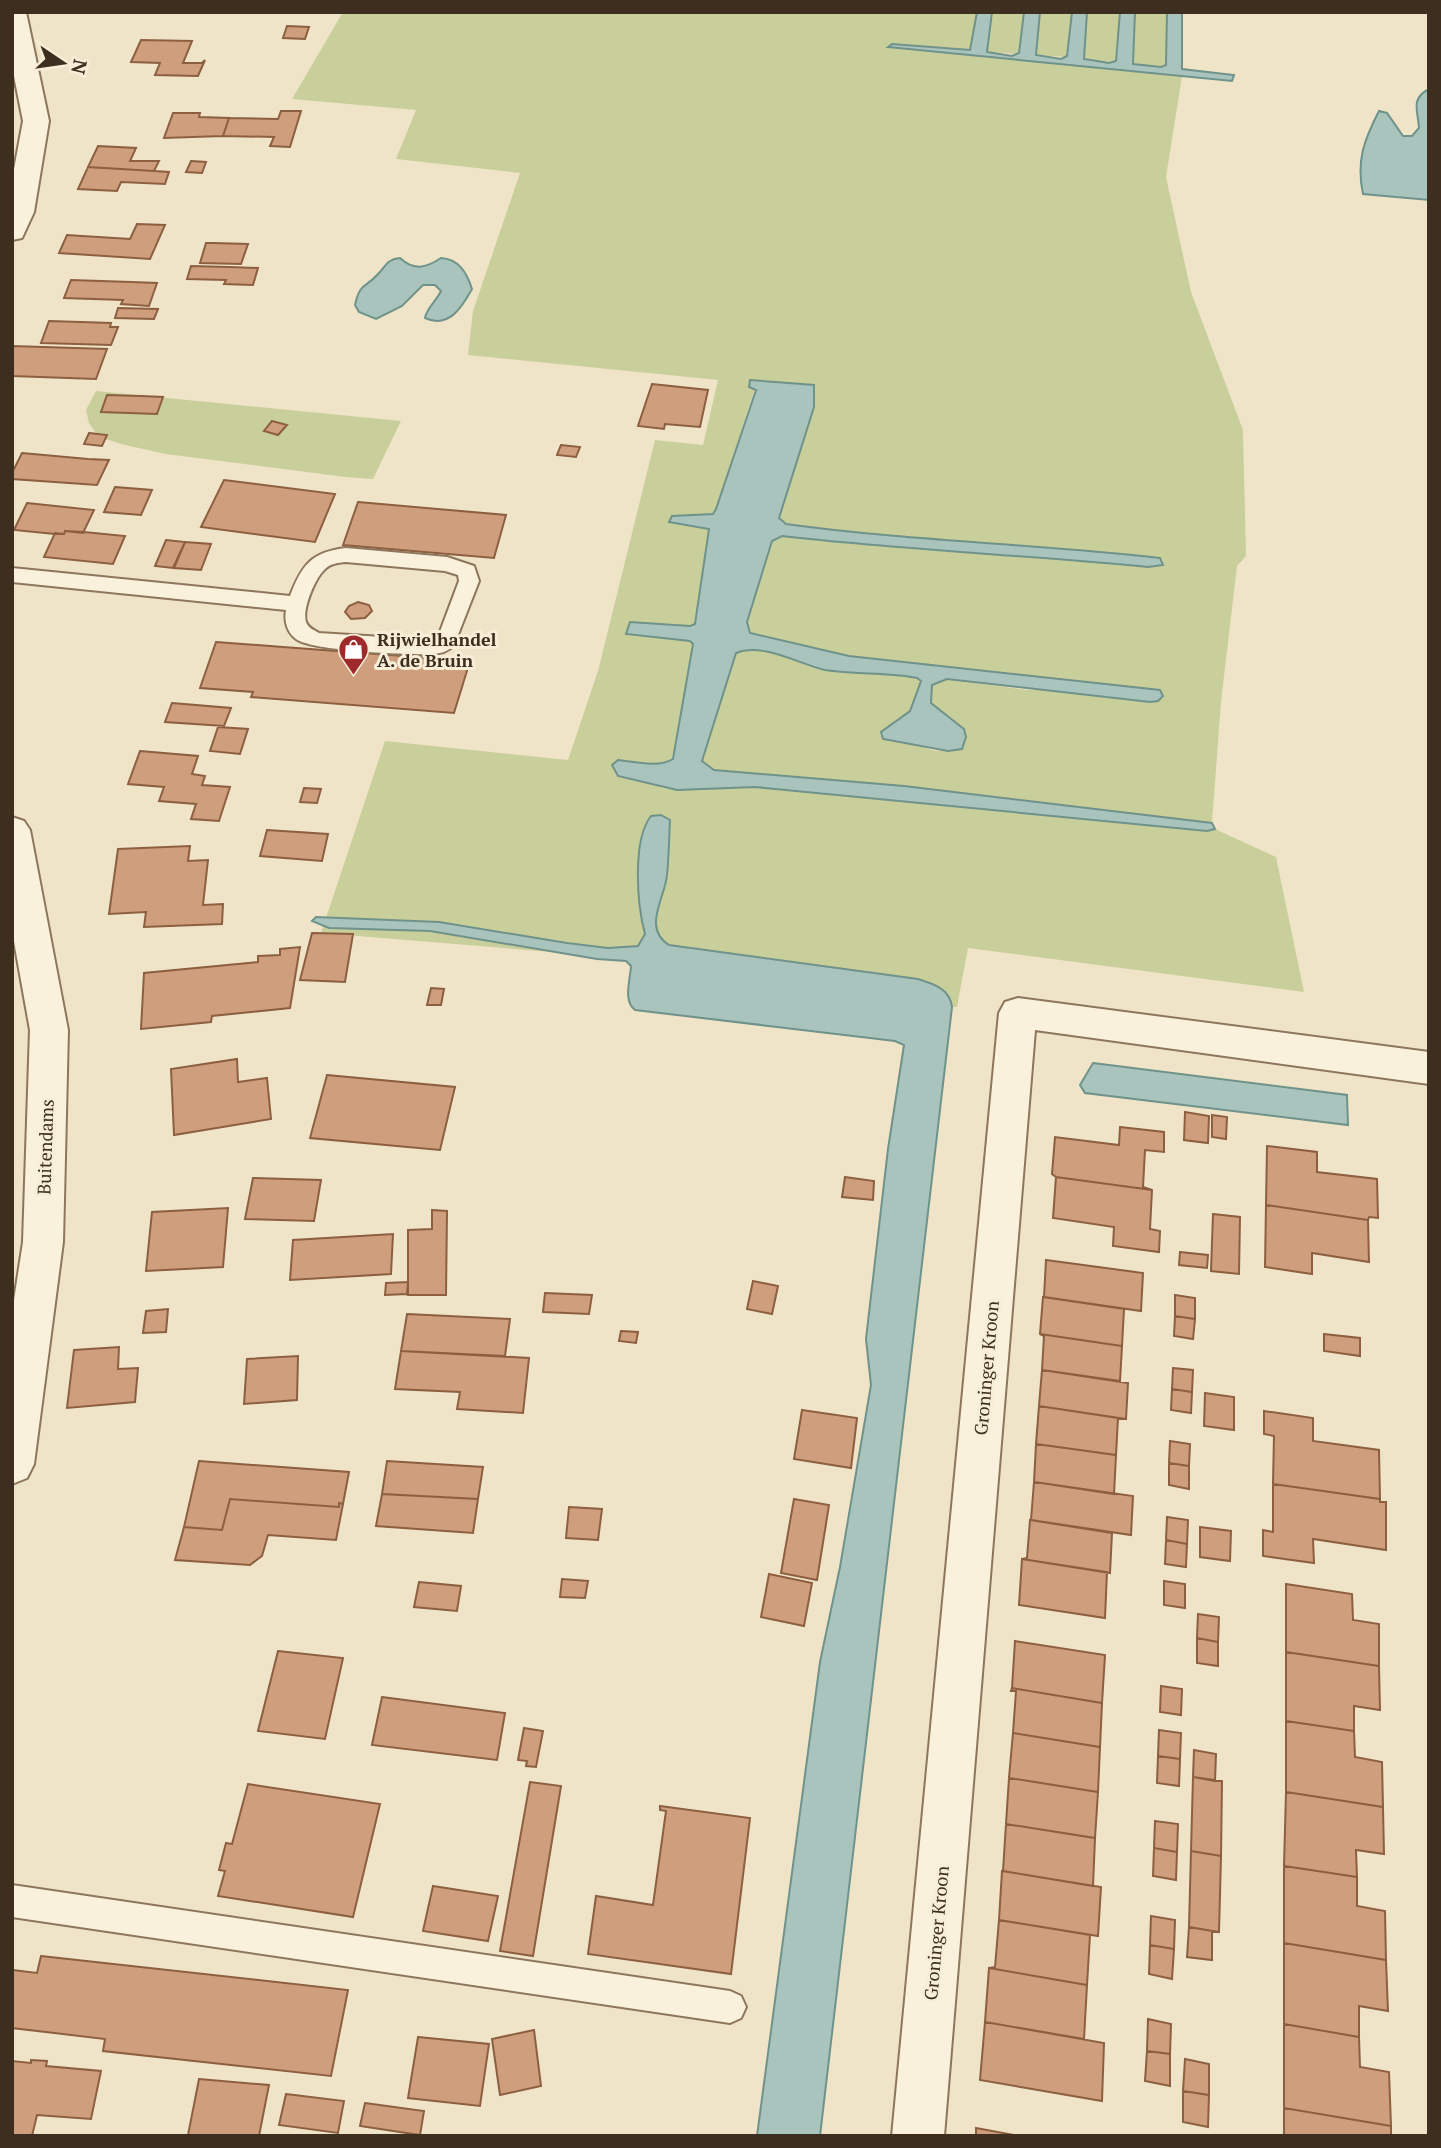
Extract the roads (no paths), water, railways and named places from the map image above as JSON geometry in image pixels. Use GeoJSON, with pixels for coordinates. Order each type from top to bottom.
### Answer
{"type":"FeatureCollection","features":[{"type":"Feature","properties":{"kind":"street"},"geometry":{"type":"LineString","coordinates":[[12,232],[20,212],[36,121],[15,12]]}},
{"type":"Feature","properties":{"kind":"street","name":"Buitendams"},"geometry":{"type":"LineString","coordinates":[[12,830],[48,1030],[43,1242],[12,1464]]}},
{"type":"Feature","properties":{"kind":"street","name":"Groninger Kroon"},"geometry":{"type":"LineString","coordinates":[[918,2136],[1017,1013],[1429,1068]]}},
{"type":"Feature","properties":{"kind":"lane"},"geometry":{"type":"LineString","coordinates":[[334,556],[447,564],[463,568],[470,576],[454,629],[447,640],[437,647],[312,638],[302,631],[294,620],[297,604],[309,575],[320,563],[334,556]]}},
{"type":"Feature","properties":{"kind":"lane"},"geometry":{"type":"LineString","coordinates":[[12,575],[297,604]]}},
{"type":"Feature","properties":{"kind":"lane"},"geometry":{"type":"LineString","coordinates":[[12,1901],[730,2007]]}},
{"type":"Feature","properties":{"kind":"water"},"geometry":{"type":"Polygon","coordinates":[[[977,12],[992,12],[987,52],[1012,56],[1019,53],[1024,12],[1040,12],[1036,55],[1061,59],[1067,56],[1072,12],[1087,12],[1084,59],[1109,63],[1116,61],[1120,12],[1135,12],[1133,64],[1161,67],[1166,65],[1167,12],[1182,12],[1182,69],[1234,75],[1232,81],[888,47],[892,44],[970,50],[977,12]]]}},
{"type":"Feature","properties":{"kind":"water"},"geometry":{"type":"Polygon","coordinates":[[[1429,89],[1429,200],[1363,194],[1361,161],[1369,132],[1379,111],[1387,113],[1403,136],[1412,136],[1419,128],[1417,101],[1429,89]]]}},
{"type":"Feature","properties":{"kind":"water"},"geometry":{"type":"Polygon","coordinates":[[[400,258],[410,265],[420,267],[441,258],[453,261],[465,272],[472,289],[459,309],[441,321],[425,318],[441,291],[435,285],[423,285],[402,306],[376,319],[359,312],[355,305],[361,289],[389,261],[400,258]]]}},
{"type":"Feature","properties":{"kind":"water"},"geometry":{"type":"Polygon","coordinates":[[[750,380],[814,385],[814,407],[779,518],[786,524],[879,535],[1160,558],[1163,565],[1148,567],[782,536],[772,541],[747,622],[750,633],[849,656],[1160,690],[1163,696],[1158,701],[1150,702],[947,679],[932,685],[931,703],[964,729],[966,737],[962,749],[948,751],[883,739],[881,732],[910,711],[921,681],[917,678],[825,670],[769,652],[746,650],[736,653],[702,761],[714,770],[904,786],[1212,823],[1215,829],[1207,831],[755,787],[677,790],[618,776],[612,765],[618,760],[654,764],[673,759],[693,644],[690,641],[626,634],[630,622],[690,626],[695,624],[709,529],[669,522],[672,516],[713,514],[716,509],[756,390],[749,387],[750,380]]]}},
{"type":"Feature","properties":{"kind":"water"},"geometry":{"type":"Polygon","coordinates":[[[661,815],[670,820],[669,854],[656,921],[661,938],[669,945],[918,979],[945,992],[952,1007],[820,2136],[757,2136],[820,1662],[840,1567],[871,1385],[866,1339],[888,1149],[904,1045],[895,1041],[635,1010],[629,1001],[631,966],[626,961],[597,959],[430,931],[329,928],[312,921],[316,917],[439,922],[608,948],[638,946],[645,934],[638,890],[641,840],[651,816],[661,815]]]}},
{"type":"Feature","properties":{"kind":"water"},"geometry":{"type":"Polygon","coordinates":[[[1093,1063],[1347,1095],[1348,1125],[1085,1093],[1080,1085],[1093,1063]]]}},
{"type":"Feature","properties":{"kind":"place","name":"Rijwielhandel A. de Bruin"},"geometry":{"type":"Point","coordinates":[354,676]}}]}
